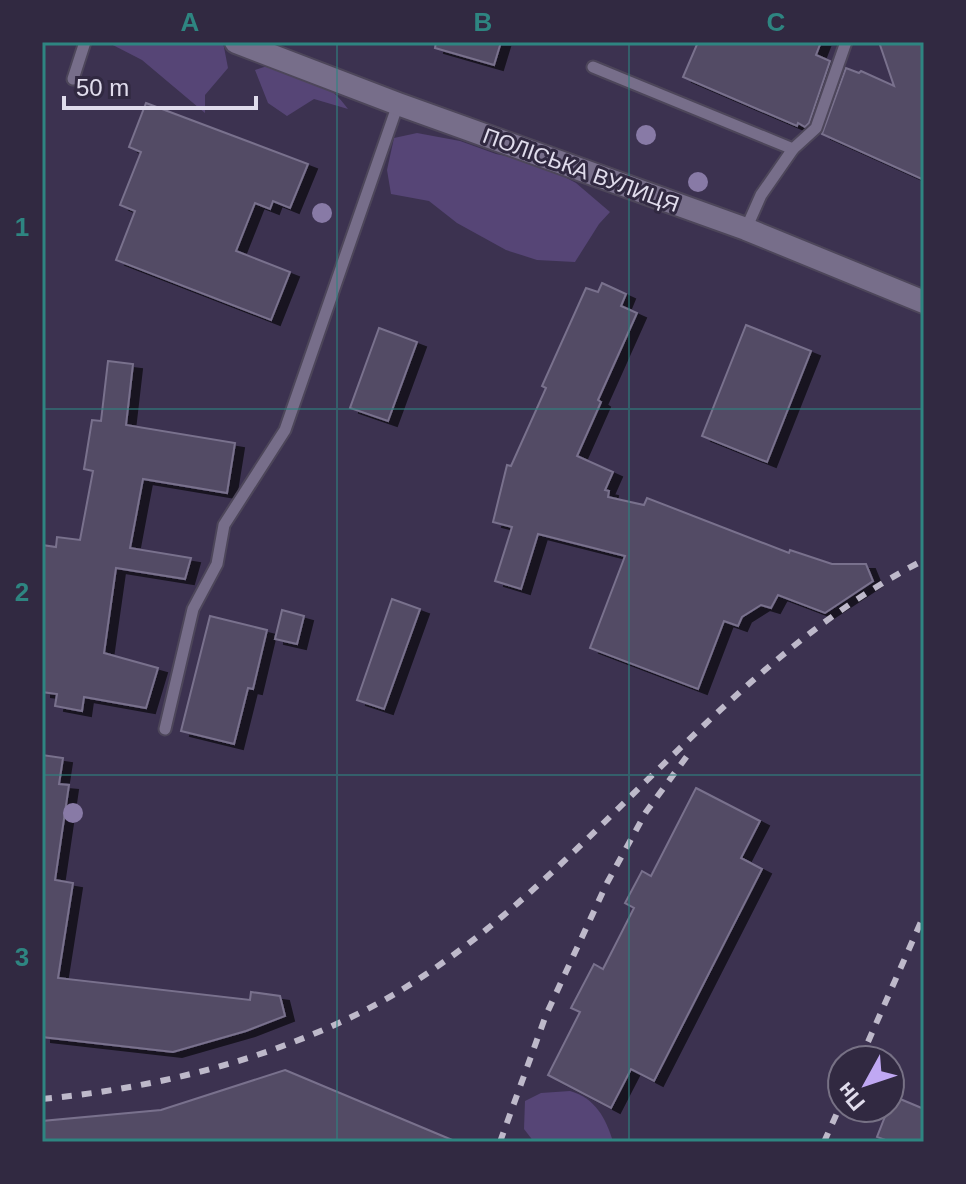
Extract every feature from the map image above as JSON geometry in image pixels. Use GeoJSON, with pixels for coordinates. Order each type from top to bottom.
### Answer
{"type":"FeatureCollection","features":[{"type":"Feature","properties":{"kind":"street","name":"ПОЛІСЬКА ВУЛИЦЯ"},"geometry":{"type":"LineString","coordinates":[[236,42],[398,104],[746,229],[924,302]]}},
{"type":"Feature","properties":{"kind":"lane"},"geometry":{"type":"LineString","coordinates":[[73,79],[85,42]]}},
{"type":"Feature","properties":{"kind":"lane"},"geometry":{"type":"LineString","coordinates":[[746,229],[761,195],[793,149],[816,128],[846,42]]}},
{"type":"Feature","properties":{"kind":"lane"},"geometry":{"type":"LineString","coordinates":[[593,67],[793,149]]}},
{"type":"Feature","properties":{"kind":"lane"},"geometry":{"type":"LineString","coordinates":[[165,729],[193,609],[217,564],[224,525],[285,430],[398,104]]}},
{"type":"Feature","properties":{"kind":"shaded area"},"geometry":{"type":"Polygon","coordinates":[[[42,42],[924,42],[924,1142],[42,1142],[42,42]]]}},
{"type":"Feature","properties":{"kind":"shaded area"},"geometry":{"type":"Polygon","coordinates":[[[107,42],[223,42],[228,68],[205,95],[205,113],[142,60],[107,42]]]}},
{"type":"Feature","properties":{"kind":"shaded area"},"geometry":{"type":"Polygon","coordinates":[[[282,61],[326,86],[348,109],[314,99],[287,116],[268,103],[255,70],[282,61]]]}},
{"type":"Feature","properties":{"kind":"shaded area"},"geometry":{"type":"Polygon","coordinates":[[[417,133],[537,162],[576,183],[610,212],[575,262],[537,260],[506,250],[457,223],[429,201],[391,194],[387,170],[394,138],[417,133]]]}},
{"type":"Feature","properties":{"kind":"shaded area"},"geometry":{"type":"Polygon","coordinates":[[[570,1091],[593,1104],[607,1125],[613,1142],[534,1142],[524,1129],[525,1101],[541,1093],[570,1091]]]}},
{"type":"Feature","properties":{"kind":"building"},"geometry":{"type":"Polygon","coordinates":[[[436,42],[501,42],[494,65],[435,48],[436,42]]]}},
{"type":"Feature","properties":{"kind":"building"},"geometry":{"type":"Polygon","coordinates":[[[698,42],[821,42],[816,55],[830,61],[809,123],[805,127],[798,123],[797,126],[683,77],[698,42]]]}},
{"type":"Feature","properties":{"kind":"building"},"geometry":{"type":"Polygon","coordinates":[[[879,42],[924,42],[924,180],[822,134],[846,68],[861,71],[894,86],[879,42]]]}},
{"type":"Feature","properties":{"kind":"building"},"geometry":{"type":"Polygon","coordinates":[[[146,103],[308,164],[290,208],[273,201],[270,209],[255,203],[236,251],[290,272],[271,320],[116,260],[135,211],[120,205],[141,152],[129,147],[146,103]]]}},
{"type":"Feature","properties":{"kind":"building"},"geometry":{"type":"Polygon","coordinates":[[[602,283],[626,294],[621,306],[637,313],[577,456],[613,472],[605,490],[609,491],[608,497],[644,505],[647,498],[789,553],[790,550],[832,564],[866,564],[873,581],[825,613],[778,595],[771,608],[761,605],[742,617],[738,626],[724,621],[698,689],[590,648],[625,556],[538,534],[521,589],[495,581],[512,527],[493,522],[507,465],[511,466],[546,388],[542,386],[586,288],[598,292],[602,283]]]}},
{"type":"Feature","properties":{"kind":"building"},"geometry":{"type":"Polygon","coordinates":[[[746,325],[811,351],[767,462],[702,436],[746,325]]]}},
{"type":"Feature","properties":{"kind":"building"},"geometry":{"type":"Polygon","coordinates":[[[379,328],[417,342],[388,421],[350,408],[379,328]]]}},
{"type":"Feature","properties":{"kind":"building"},"geometry":{"type":"Polygon","coordinates":[[[108,361],[133,364],[126,425],[235,443],[227,493],[143,479],[130,548],[191,558],[185,579],[116,568],[104,653],[158,668],[146,708],[84,697],[82,711],[55,706],[57,694],[42,692],[42,545],[56,547],[57,537],[80,540],[93,471],[84,469],[92,420],[101,421],[108,361]]]}},
{"type":"Feature","properties":{"kind":"building"},"geometry":{"type":"Polygon","coordinates":[[[392,599],[420,609],[384,709],[357,700],[392,599]]]}},
{"type":"Feature","properties":{"kind":"building"},"geometry":{"type":"Polygon","coordinates":[[[282,610],[304,616],[297,644],[275,639],[282,610]]]}},
{"type":"Feature","properties":{"kind":"building"},"geometry":{"type":"Polygon","coordinates":[[[210,616],[267,630],[253,689],[248,688],[234,744],[181,731],[210,616]]]}},
{"type":"Feature","properties":{"kind":"building"},"geometry":{"type":"Polygon","coordinates":[[[42,755],[63,758],[59,784],[69,785],[55,880],[73,883],[58,978],[250,1000],[251,992],[280,996],[285,1016],[173,1052],[42,1037],[42,755]]]}},
{"type":"Feature","properties":{"kind":"building"},"geometry":{"type":"Polygon","coordinates":[[[696,788],[760,821],[741,858],[762,869],[654,1081],[631,1069],[611,1108],[548,1075],[580,1012],[571,1008],[594,964],[603,969],[634,908],[625,903],[642,871],[651,876],[696,788]]]}},
{"type":"Feature","properties":{"kind":"building"},"geometry":{"type":"Polygon","coordinates":[[[285,1070],[457,1142],[42,1142],[42,1121],[161,1110],[285,1070]]]}},
{"type":"Feature","properties":{"kind":"building"},"geometry":{"type":"Polygon","coordinates":[[[906,1101],[924,1109],[924,1142],[891,1142],[877,1137],[882,1124],[906,1124],[906,1101]]]}},
{"type":"Feature","properties":{"kind":"railway"},"geometry":{"type":"LineString","coordinates":[[42,1099],[171,1079],[256,1055],[338,1023],[413,983],[512,908],[700,729],[806,636],[844,608],[924,560]]}},
{"type":"Feature","properties":{"kind":"railway"},"geometry":{"type":"LineString","coordinates":[[500,1142],[546,1015],[607,883],[646,812],[690,752]]}},
{"type":"Feature","properties":{"kind":"railway"},"geometry":{"type":"LineString","coordinates":[[867,1044],[924,915]]}},
{"type":"Feature","properties":{"kind":"railway"},"geometry":{"type":"LineString","coordinates":[[824,1142],[832,1124]]}}]}
